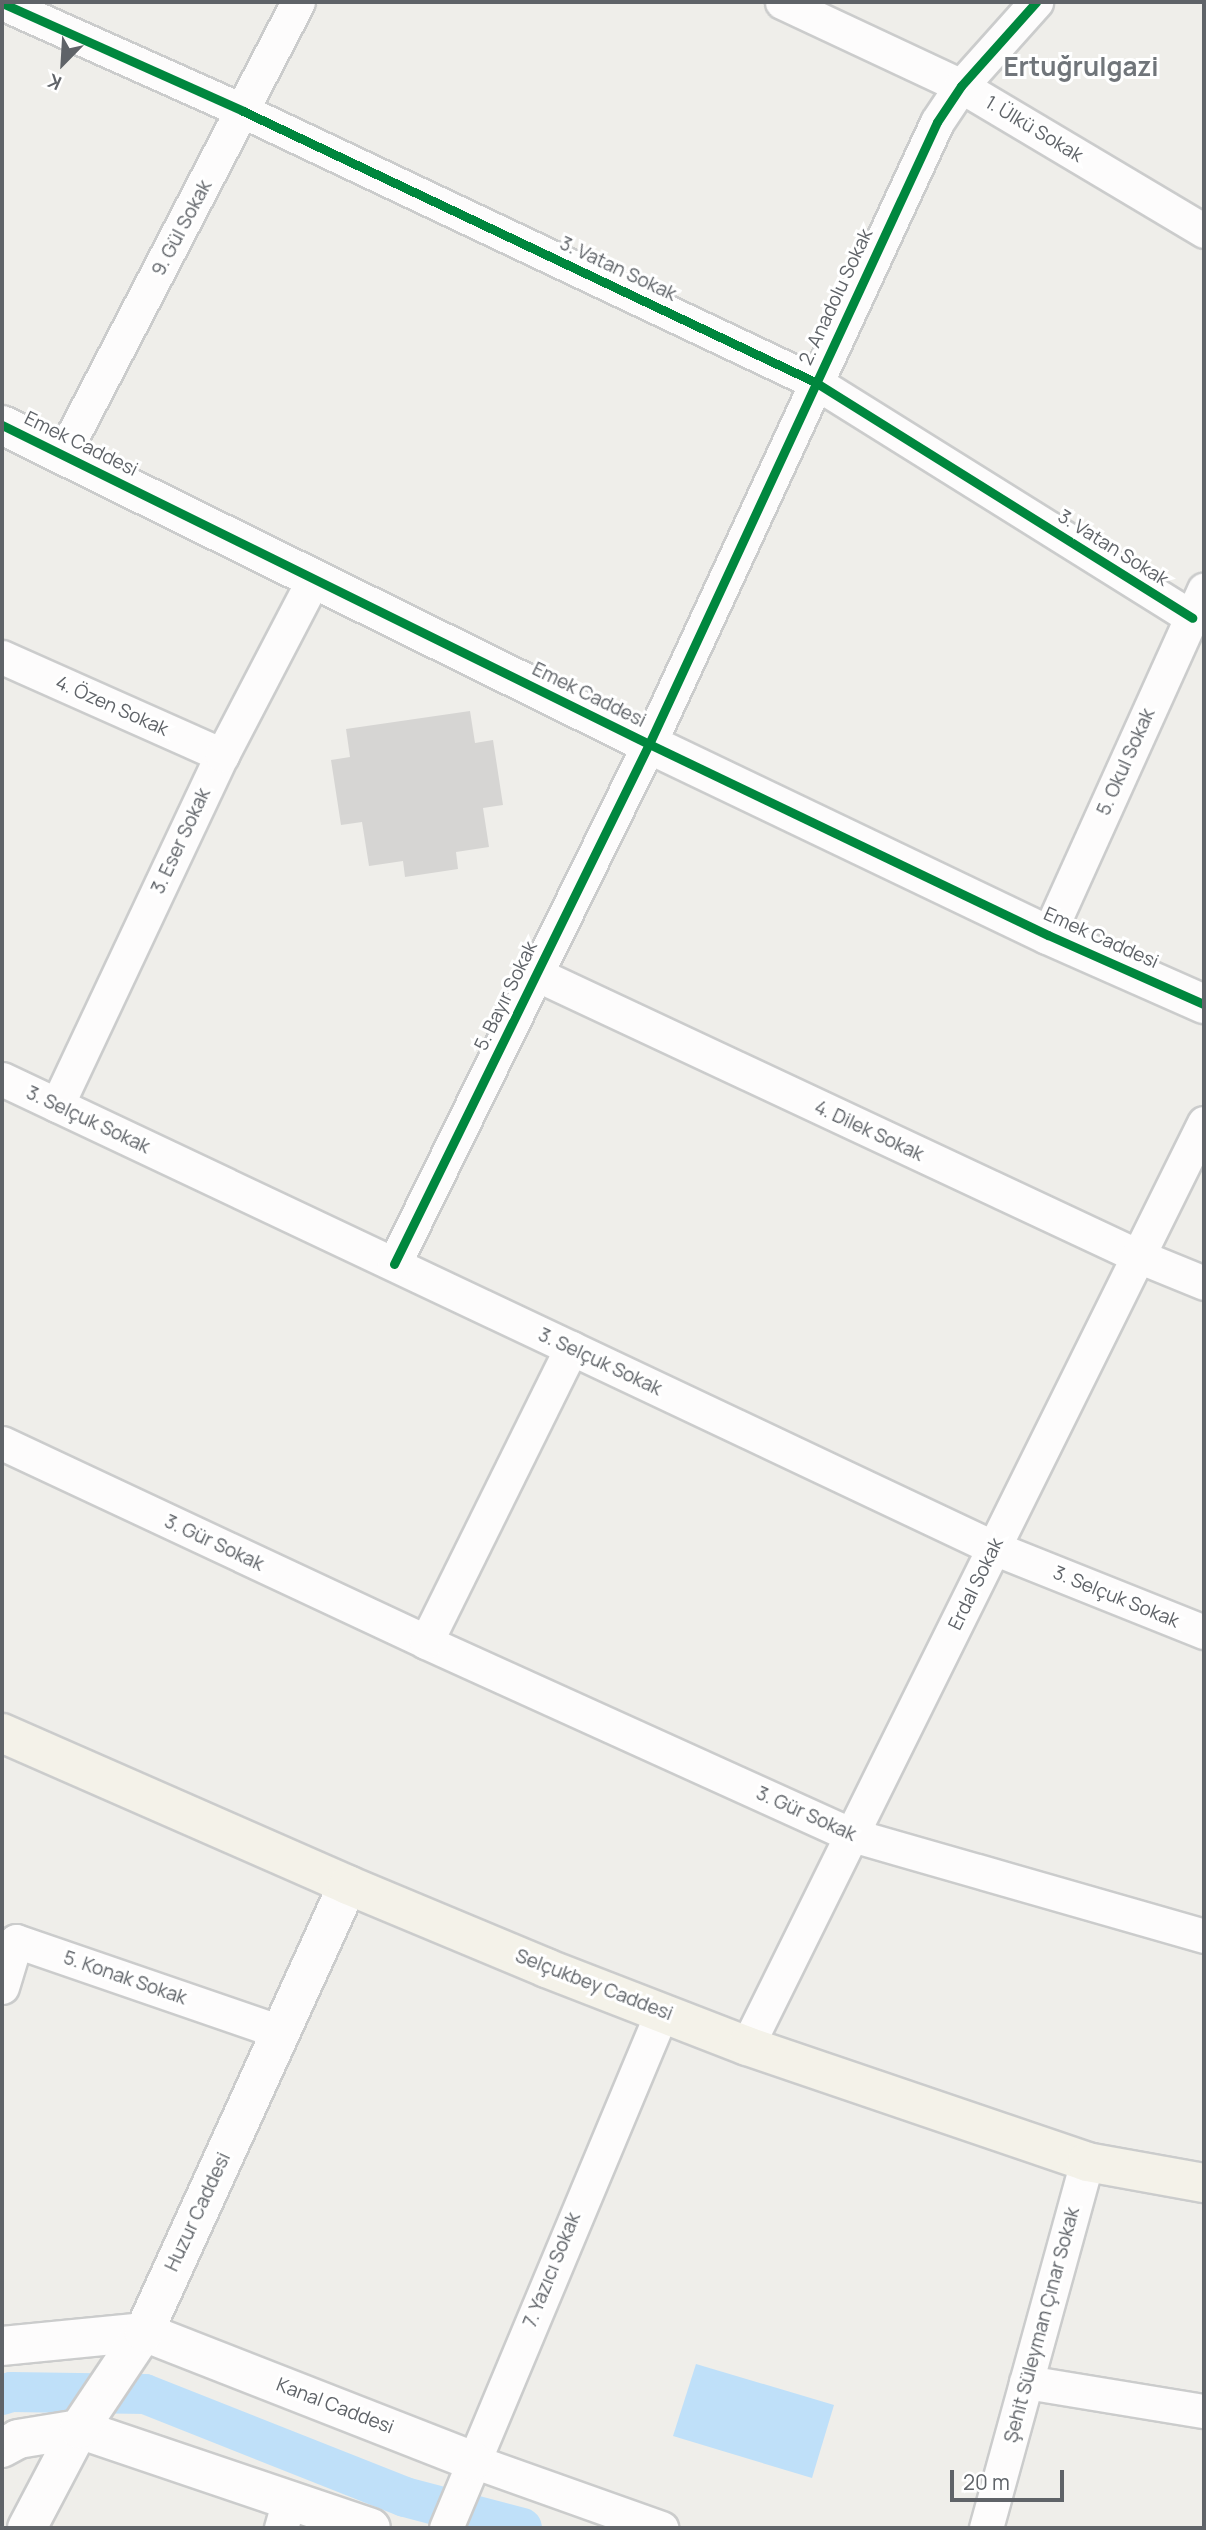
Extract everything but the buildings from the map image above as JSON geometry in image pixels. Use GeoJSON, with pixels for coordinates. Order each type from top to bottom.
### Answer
{"type":"FeatureCollection","features":[{"type":"Feature","properties":{"kind":"main road","name":"Selçukbey Caddesi"},"geometry":{"type":"LineString","coordinates":[[2,1733],[348,1885],[747,2046],[1087,2162],[1204,2183]]}},
{"type":"Feature","properties":{"kind":"street","name":"9. Gül Sokak"},"geometry":{"type":"LineString","coordinates":[[63,454],[298,2]]}},
{"type":"Feature","properties":{"kind":"street","name":"1. Ülkü Sokak"},"geometry":{"type":"LineString","coordinates":[[782,2],[961,86],[1204,230]]}},
{"type":"Feature","properties":{"kind":"street","name":"2. Anadolu Sokak"},"geometry":{"type":"LineString","coordinates":[[649,744],[937,122],[961,86],[1035,2]]}},
{"type":"Feature","properties":{"kind":"street","name":"3. Vatan Sokak"},"geometry":{"type":"LineString","coordinates":[[2,3],[243,111],[815,382],[1198,604]]}},
{"type":"Feature","properties":{"kind":"street","name":"Emek Caddesi"},"geometry":{"type":"LineString","coordinates":[[2,425],[649,744],[1048,934],[1204,1004]]}},
{"type":"Feature","properties":{"kind":"street","name":"3. Eser Sokak"},"geometry":{"type":"LineString","coordinates":[[57,1105],[222,755],[313,580]]}},
{"type":"Feature","properties":{"kind":"street","name":"5. Okul Sokak"},"geometry":{"type":"LineString","coordinates":[[1048,934],[1198,604]]}},
{"type":"Feature","properties":{"kind":"street","name":"4. Özen Sokak"},"geometry":{"type":"LineString","coordinates":[[2,657],[222,755]]}},
{"type":"Feature","properties":{"kind":"street","name":"5. Bayır Sokak"},"geometry":{"type":"LineString","coordinates":[[394,1264],[649,744]]}},
{"type":"Feature","properties":{"kind":"street","name":"4. Dilek Sokak"},"geometry":{"type":"LineString","coordinates":[[536,974],[1138,1256],[1204,1283]]}},
{"type":"Feature","properties":{"kind":"street","name":"3. Selçuk Sokak"},"geometry":{"type":"LineString","coordinates":[[2,1079],[994,1548],[1204,1632]]}},
{"type":"Feature","properties":{"kind":"street","name":"Erdal Sokak"},"geometry":{"type":"LineString","coordinates":[[747,2046],[1204,1123]]}},
{"type":"Feature","properties":{"kind":"street"},"geometry":{"type":"LineString","coordinates":[[426,1642],[571,1348]]}},
{"type":"Feature","properties":{"kind":"street","name":"3. Gür Sokak"},"geometry":{"type":"LineString","coordinates":[[2,1443],[426,1642],[852,1835],[1204,1936]]}},
{"type":"Feature","properties":{"kind":"street","name":"Huzur Caddesi"},"geometry":{"type":"LineString","coordinates":[[27,2528],[79,2429],[135,2345],[348,1885]]}},
{"type":"Feature","properties":{"kind":"street","name":"5. Konak Sokak"},"geometry":{"type":"LineString","coordinates":[[2,1987],[16,1941],[281,2032]]}},
{"type":"Feature","properties":{"kind":"street","name":"7. Yazıcı Sokak"},"geometry":{"type":"LineString","coordinates":[[446,2528],[662,2012]]}},
{"type":"Feature","properties":{"kind":"street","name":"Şehit Süleyman Çınar Sokak"},"geometry":{"type":"LineString","coordinates":[[986,2528],[1087,2162]]}},
{"type":"Feature","properties":{"kind":"street","name":"Kanal Caddesi"},"geometry":{"type":"LineString","coordinates":[[2,2346],[135,2345],[661,2528]]}},
{"type":"Feature","properties":{"kind":"street"},"geometry":{"type":"LineString","coordinates":[[1026,2382],[1204,2411]]}},
{"type":"Feature","properties":{"kind":"street"},"geometry":{"type":"LineString","coordinates":[[2,2448],[18,2439],[79,2429],[285,2514],[371,2528]]}},
{"type":"Feature","properties":{"kind":"water"},"geometry":{"type":"Polygon","coordinates":[[[696,2364],[834,2405],[812,2478],[673,2436],[696,2364]]]}},
{"type":"Feature","properties":{"kind":"waterway"},"geometry":{"type":"LineString","coordinates":[[2,2395],[11,2392],[145,2394],[405,2497],[522,2528]]}},
{"type":"Feature","properties":{"kind":"cycle path"},"geometry":{"type":"LineString","coordinates":[[394,1264],[649,744],[937,122],[961,86],[1036,2]]}},
{"type":"Feature","properties":{"kind":"cycle path"},"geometry":{"type":"LineString","coordinates":[[2,3],[243,111],[815,382],[1192,618]]}},
{"type":"Feature","properties":{"kind":"cycle path"},"geometry":{"type":"LineString","coordinates":[[2,425],[649,744],[1048,935],[1204,1004]]}},
{"type":"Feature","properties":{"kind":"district","name":"Ertuğrulgazi"},"geometry":{"type":"Point","coordinates":[1081,67]}}]}
